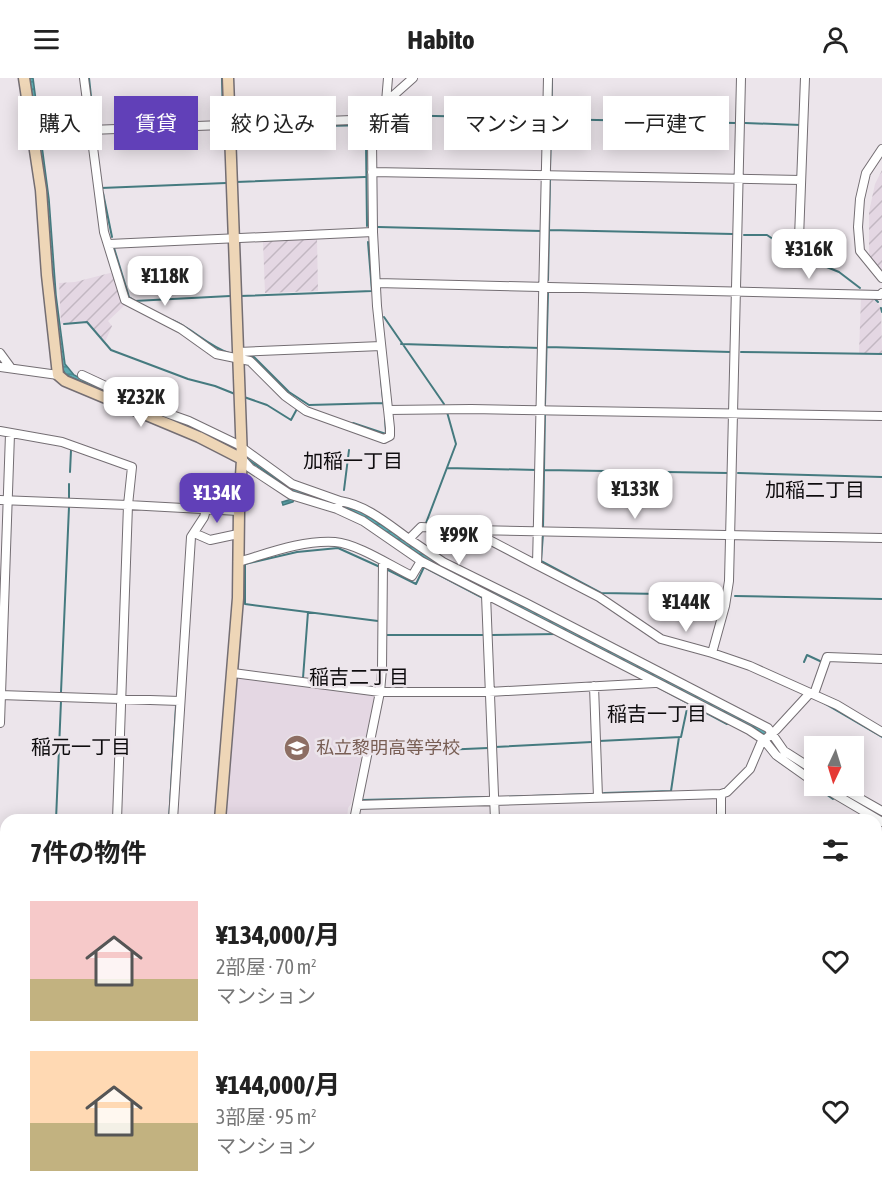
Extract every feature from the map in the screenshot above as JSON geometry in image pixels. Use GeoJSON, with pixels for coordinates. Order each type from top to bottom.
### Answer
{"type":"FeatureCollection","features":[{"type":"Feature","properties":{"kind":"street"},"geometry":{"type":"LineString","coordinates":[[24,78],[41,190],[47,275],[58,375]]}},
{"type":"Feature","properties":{"kind":"street"},"geometry":{"type":"LineString","coordinates":[[84,78],[86,96]]}},
{"type":"Feature","properties":{"kind":"street"},"geometry":{"type":"LineString","coordinates":[[228,78],[228,96]]}},
{"type":"Feature","properties":{"kind":"street"},"geometry":{"type":"LineString","coordinates":[[386,96],[388,78]]}},
{"type":"Feature","properties":{"kind":"street"},"geometry":{"type":"LineString","coordinates":[[393,96],[413,78]]}},
{"type":"Feature","properties":{"kind":"street"},"geometry":{"type":"LineString","coordinates":[[537,565],[549,78]]}},
{"type":"Feature","properties":{"kind":"street"},"geometry":{"type":"LineString","coordinates":[[712,653],[726,598],[731,534],[741,78]]}},
{"type":"Feature","properties":{"kind":"street"},"geometry":{"type":"LineString","coordinates":[[794,249],[799,238],[805,78]]}},
{"type":"Feature","properties":{"kind":"street"},"geometry":{"type":"LineString","coordinates":[[102,130],[210,126]]}},
{"type":"Feature","properties":{"kind":"street"},"geometry":{"type":"LineString","coordinates":[[882,149],[866,174],[860,199],[858,227],[860,251],[882,278]]}},
{"type":"Feature","properties":{"kind":"street"},"geometry":{"type":"LineString","coordinates":[[93,150],[104,232],[125,300],[181,329],[216,354],[238,355],[381,346]]}},
{"type":"Feature","properties":{"kind":"street"},"geometry":{"type":"LineString","coordinates":[[221,814],[238,598],[242,451],[230,150]]}},
{"type":"Feature","properties":{"kind":"street"},"geometry":{"type":"LineString","coordinates":[[238,355],[250,361],[285,396],[306,411],[375,437],[384,439],[390,436],[373,232],[372,150]]}},
{"type":"Feature","properties":{"kind":"street"},"geometry":{"type":"LineString","coordinates":[[372,172],[801,180]]}},
{"type":"Feature","properties":{"kind":"street"},"geometry":{"type":"LineString","coordinates":[[109,243],[373,232]]}},
{"type":"Feature","properties":{"kind":"street"},"geometry":{"type":"LineString","coordinates":[[377,283],[881,296]]}},
{"type":"Feature","properties":{"kind":"street"},"geometry":{"type":"LineString","coordinates":[[0,353],[11,368]]}},
{"type":"Feature","properties":{"kind":"street"},"geometry":{"type":"LineString","coordinates":[[0,367],[58,375],[64,381],[200,437],[242,451],[250,468],[293,495],[362,508],[443,562],[768,728],[784,751],[804,764]]}},
{"type":"Feature","properties":{"kind":"street"},"geometry":{"type":"LineString","coordinates":[[82,375],[154,409],[189,421],[242,451],[292,484],[338,505],[421,561],[750,730],[764,740],[776,755],[804,775]]}},
{"type":"Feature","properties":{"kind":"street"},"geometry":{"type":"LineString","coordinates":[[388,410],[417,408],[882,416]]}},
{"type":"Feature","properties":{"kind":"street"},"geometry":{"type":"LineString","coordinates":[[0,431],[62,442],[132,467],[128,505],[117,814]]}},
{"type":"Feature","properties":{"kind":"street"},"geometry":{"type":"LineString","coordinates":[[0,723],[4,500],[10,434]]}},
{"type":"Feature","properties":{"kind":"street"},"geometry":{"type":"LineString","coordinates":[[4,500],[239,511]]}},
{"type":"Feature","properties":{"kind":"street"},"geometry":{"type":"LineString","coordinates":[[172,814],[191,537],[206,510]]}},
{"type":"Feature","properties":{"kind":"street"},"geometry":{"type":"LineString","coordinates":[[409,539],[421,527],[882,538]]}},
{"type":"Feature","properties":{"kind":"street"},"geometry":{"type":"LineString","coordinates":[[474,530],[599,597],[661,639],[750,666],[837,705],[882,732]]}},
{"type":"Feature","properties":{"kind":"street"},"geometry":{"type":"LineString","coordinates":[[194,533],[210,540],[238,534]]}},
{"type":"Feature","properties":{"kind":"street"},"geometry":{"type":"LineString","coordinates":[[238,562],[296,546],[336,542],[357,549],[412,576],[421,561]]}},
{"type":"Feature","properties":{"kind":"street"},"geometry":{"type":"LineString","coordinates":[[355,814],[380,692],[383,562]]}},
{"type":"Feature","properties":{"kind":"street"},"geometry":{"type":"LineString","coordinates":[[486,595],[494,814]]}},
{"type":"Feature","properties":{"kind":"street"},"geometry":{"type":"LineString","coordinates":[[357,802],[493,801],[721,794],[727,792],[750,769],[764,740],[812,693],[827,657],[882,659]]}},
{"type":"Feature","properties":{"kind":"street"},"geometry":{"type":"LineString","coordinates":[[233,673],[380,692],[489,692],[657,683]]}},
{"type":"Feature","properties":{"kind":"street"},"geometry":{"type":"LineString","coordinates":[[594,686],[598,797]]}},
{"type":"Feature","properties":{"kind":"street"},"geometry":{"type":"LineString","coordinates":[[1,695],[180,701]]}},
{"type":"Feature","properties":{"kind":"street"},"geometry":{"type":"LineString","coordinates":[[721,794],[721,814]]}},
{"type":"Feature","properties":{"kind":"street"},"geometry":{"type":"LineString","coordinates":[[838,796],[868,814]]}},
{"type":"Feature","properties":{"kind":"street"},"geometry":{"type":"LineString","coordinates":[[856,796],[882,811]]}},
{"type":"Feature","properties":{"kind":"shaded area"},"geometry":{"type":"Polygon","coordinates":[[[882,170],[882,275],[869,260],[869,212],[875,184],[882,170]]]}},
{"type":"Feature","properties":{"kind":"shaded area"},"geometry":{"type":"Polygon","coordinates":[[[317,238],[318,291],[265,293],[263,241],[317,238]]]}},
{"type":"Feature","properties":{"kind":"shaded area"},"geometry":{"type":"Polygon","coordinates":[[[114,272],[126,304],[108,321],[112,326],[105,342],[87,322],[61,324],[59,283],[75,282],[114,272]]]}},
{"type":"Feature","properties":{"kind":"shaded area"},"geometry":{"type":"Polygon","coordinates":[[[870,297],[881,308],[882,353],[859,353],[861,298],[870,297]]]}},
{"type":"Feature","properties":{"kind":"shaded area","name":"私立黎明高等学校"},"geometry":{"type":"Polygon","coordinates":[[[238,675],[375,694],[348,814],[225,814],[238,675]]]}},
{"type":"Feature","properties":{"kind":"water"},"geometry":{"type":"Polygon","coordinates":[[[28,78],[33,78],[35,96],[30,96],[28,78]]]}},
{"type":"Feature","properties":{"kind":"water"},"geometry":{"type":"Polygon","coordinates":[[[36,150],[43,150],[65,364],[74,375],[100,388],[199,428],[235,447],[285,483],[361,511],[435,560],[763,729],[804,764],[804,770],[782,756],[757,730],[432,563],[356,513],[341,506],[296,493],[293,502],[283,505],[282,502],[292,499],[294,492],[227,445],[66,375],[61,366],[36,150]]]}},
{"type":"Feature","properties":{"kind":"waterway"},"geometry":{"type":"LineString","coordinates":[[89,78],[91,96]]}},
{"type":"Feature","properties":{"kind":"waterway"},"geometry":{"type":"LineString","coordinates":[[222,78],[222,96]]}},
{"type":"Feature","properties":{"kind":"waterway"},"geometry":{"type":"LineString","coordinates":[[550,171],[552,78]]}},
{"type":"Feature","properties":{"kind":"waterway"},"geometry":{"type":"LineString","coordinates":[[432,116],[444,116]]}},
{"type":"Feature","properties":{"kind":"waterway"},"geometry":{"type":"LineString","coordinates":[[591,120],[735,123]]}},
{"type":"Feature","properties":{"kind":"waterway"},"geometry":{"type":"LineString","coordinates":[[745,123],[801,125]]}},
{"type":"Feature","properties":{"kind":"waterway"},"geometry":{"type":"LineString","coordinates":[[336,126],[370,125],[366,144],[367,226]]}},
{"type":"Feature","properties":{"kind":"waterway"},"geometry":{"type":"LineString","coordinates":[[236,182],[365,177]]}},
{"type":"Feature","properties":{"kind":"waterway"},"geometry":{"type":"LineString","coordinates":[[548,280],[550,180]]}},
{"type":"Feature","properties":{"kind":"waterway"},"geometry":{"type":"LineString","coordinates":[[101,188],[226,183]]}},
{"type":"Feature","properties":{"kind":"waterway"},"geometry":{"type":"LineString","coordinates":[[103,193],[112,237]]}},
{"type":"Feature","properties":{"kind":"waterway"},"geometry":{"type":"LineString","coordinates":[[378,227],[542,231]]}},
{"type":"Feature","properties":{"kind":"waterway"},"geometry":{"type":"LineString","coordinates":[[549,230],[733,234]]}},
{"type":"Feature","properties":{"kind":"waterway"},"geometry":{"type":"LineString","coordinates":[[744,235],[767,235],[795,254]]}},
{"type":"Feature","properties":{"kind":"waterway"},"geometry":{"type":"LineString","coordinates":[[368,242],[372,291]]}},
{"type":"Feature","properties":{"kind":"waterway"},"geometry":{"type":"LineString","coordinates":[[114,248],[129,297],[135,301]]}},
{"type":"Feature","properties":{"kind":"waterway"},"geometry":{"type":"LineString","coordinates":[[797,250],[795,254],[839,272],[860,288]]}},
{"type":"Feature","properties":{"kind":"waterway"},"geometry":{"type":"LineString","coordinates":[[240,296],[372,291]]}},
{"type":"Feature","properties":{"kind":"waterway"},"geometry":{"type":"LineString","coordinates":[[545,404],[548,292]]}},
{"type":"Feature","properties":{"kind":"waterway"},"geometry":{"type":"LineString","coordinates":[[134,301],[230,296]]}},
{"type":"Feature","properties":{"kind":"waterway"},"geometry":{"type":"LineString","coordinates":[[875,299],[878,302]]}},
{"type":"Feature","properties":{"kind":"waterway"},"geometry":{"type":"LineString","coordinates":[[881,308],[882,312]]}},
{"type":"Feature","properties":{"kind":"waterway"},"geometry":{"type":"LineString","coordinates":[[384,317],[444,404]]}},
{"type":"Feature","properties":{"kind":"waterway"},"geometry":{"type":"LineString","coordinates":[[172,320],[229,353]]}},
{"type":"Feature","properties":{"kind":"waterway"},"geometry":{"type":"LineString","coordinates":[[64,324],[87,322],[111,350],[235,394]]}},
{"type":"Feature","properties":{"kind":"waterway"},"geometry":{"type":"LineString","coordinates":[[401,344],[540,348]]}},
{"type":"Feature","properties":{"kind":"waterway"},"geometry":{"type":"LineString","coordinates":[[547,347],[731,352]]}},
{"type":"Feature","properties":{"kind":"waterway"},"geometry":{"type":"LineString","coordinates":[[741,352],[882,354]]}},
{"type":"Feature","properties":{"kind":"waterway"},"geometry":{"type":"LineString","coordinates":[[244,356],[254,357],[289,392],[309,405],[383,403]]}},
{"type":"Feature","properties":{"kind":"waterway"},"geometry":{"type":"LineString","coordinates":[[381,379],[384,409]]}},
{"type":"Feature","properties":{"kind":"waterway"},"geometry":{"type":"LineString","coordinates":[[244,397],[267,405],[291,420],[298,407]]}},
{"type":"Feature","properties":{"kind":"waterway"},"geometry":{"type":"LineString","coordinates":[[426,523],[456,444],[447,412]]}},
{"type":"Feature","properties":{"kind":"waterway"},"geometry":{"type":"LineString","coordinates":[[543,528],[545,412]]}},
{"type":"Feature","properties":{"kind":"waterway"},"geometry":{"type":"LineString","coordinates":[[353,423],[386,434],[385,417]]}},
{"type":"Feature","properties":{"kind":"waterway"},"geometry":{"type":"LineString","coordinates":[[70,472],[71,450]]}},
{"type":"Feature","properties":{"kind":"waterway"},"geometry":{"type":"LineString","coordinates":[[344,490],[349,450]]}},
{"type":"Feature","properties":{"kind":"waterway"},"geometry":{"type":"LineString","coordinates":[[447,468],[537,470]]}},
{"type":"Feature","properties":{"kind":"waterway"},"geometry":{"type":"LineString","coordinates":[[544,470],[728,473]]}},
{"type":"Feature","properties":{"kind":"waterway"},"geometry":{"type":"LineString","coordinates":[[738,473],[882,477]]}},
{"type":"Feature","properties":{"kind":"waterway"},"geometry":{"type":"LineString","coordinates":[[69,484],[69,499]]}},
{"type":"Feature","properties":{"kind":"waterway"},"geometry":{"type":"LineString","coordinates":[[61,692],[69,507]]}},
{"type":"Feature","properties":{"kind":"waterway"},"geometry":{"type":"LineString","coordinates":[[543,534],[541,561],[601,593],[723,595]]}},
{"type":"Feature","properties":{"kind":"waterway"},"geometry":{"type":"LineString","coordinates":[[378,621],[245,604],[245,564],[297,552],[338,548],[380,567]]}},
{"type":"Feature","properties":{"kind":"waterway"},"geometry":{"type":"LineString","coordinates":[[388,570],[416,584],[424,567],[483,598]]}},
{"type":"Feature","properties":{"kind":"waterway"},"geometry":{"type":"LineString","coordinates":[[735,596],[882,599]]}},
{"type":"Feature","properties":{"kind":"waterway"},"geometry":{"type":"LineString","coordinates":[[303,678],[308,612]]}},
{"type":"Feature","properties":{"kind":"waterway"},"geometry":{"type":"LineString","coordinates":[[492,635],[558,634]]}},
{"type":"Feature","properties":{"kind":"waterway"},"geometry":{"type":"LineString","coordinates":[[386,635],[484,635]]}},
{"type":"Feature","properties":{"kind":"waterway"},"geometry":{"type":"LineString","coordinates":[[804,662],[807,655],[822,662]]}},
{"type":"Feature","properties":{"kind":"waterway"},"geometry":{"type":"LineString","coordinates":[[656,686],[727,724]]}},
{"type":"Feature","properties":{"kind":"waterway"},"geometry":{"type":"LineString","coordinates":[[56,814],[61,701]]}},
{"type":"Feature","properties":{"kind":"waterway"},"geometry":{"type":"LineString","coordinates":[[822,702],[882,737]]}},
{"type":"Feature","properties":{"kind":"waterway"},"geometry":{"type":"LineString","coordinates":[[599,741],[681,737],[688,704]]}},
{"type":"Feature","properties":{"kind":"waterway"},"geometry":{"type":"LineString","coordinates":[[169,814],[176,706]]}},
{"type":"Feature","properties":{"kind":"waterway"},"geometry":{"type":"LineString","coordinates":[[604,793],[671,791],[679,737]]}},
{"type":"Feature","properties":{"kind":"waterway"},"geometry":{"type":"LineString","coordinates":[[495,747],[592,742]]}},
{"type":"Feature","properties":{"kind":"waterway"},"geometry":{"type":"LineString","coordinates":[[373,753],[488,748]]}},
{"type":"Feature","properties":{"kind":"waterway"},"geometry":{"type":"LineString","coordinates":[[774,758],[791,770]]}},
{"type":"Feature","properties":{"kind":"waterway"},"geometry":{"type":"LineString","coordinates":[[499,797],[592,794]]}},
{"type":"Feature","properties":{"kind":"waterway"},"geometry":{"type":"LineString","coordinates":[[829,796],[833,799]]}},
{"type":"Feature","properties":{"kind":"waterway"},"geometry":{"type":"LineString","coordinates":[[361,800],[487,797]]}},
{"type":"Feature","properties":{"kind":"place","name":"私立黎明高等学校"},"geometry":{"type":"Point","coordinates":[297,748]}},
{"type":"Feature","properties":{"kind":"district","name":"加稲一丁目"},"geometry":{"type":"Point","coordinates":[353,461]}},
{"type":"Feature","properties":{"kind":"district","name":"加稲二丁目"},"geometry":{"type":"Point","coordinates":[815,490]}},
{"type":"Feature","properties":{"kind":"district","name":"稲吉二丁目"},"geometry":{"type":"Point","coordinates":[359,677]}},
{"type":"Feature","properties":{"kind":"district","name":"稲吉一丁目"},"geometry":{"type":"Point","coordinates":[657,714]}},
{"type":"Feature","properties":{"kind":"district","name":"稲元一丁目"},"geometry":{"type":"Point","coordinates":[81,747]}}]}
